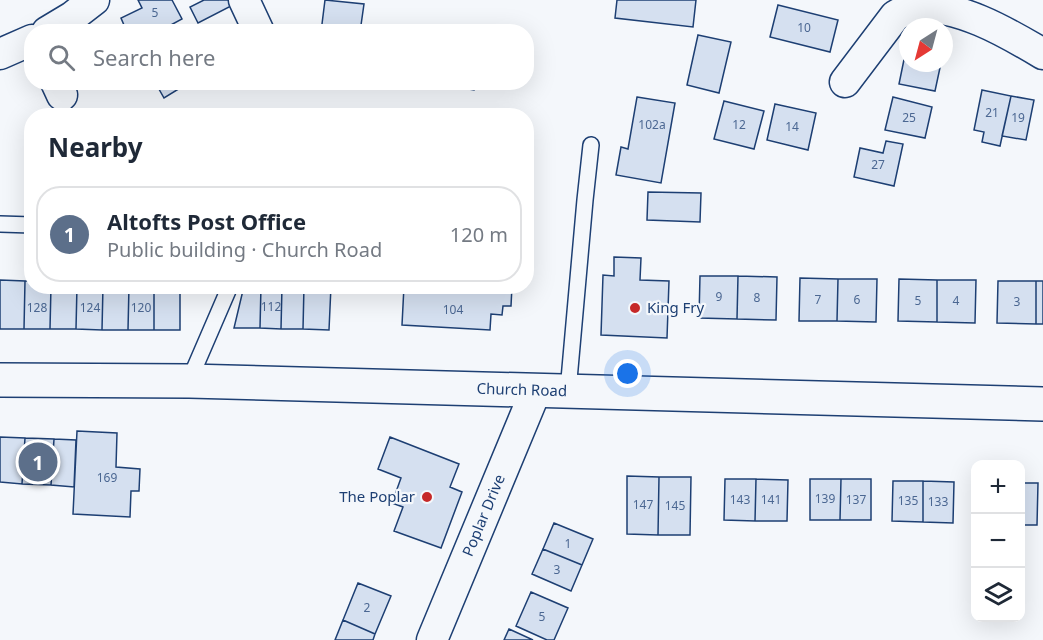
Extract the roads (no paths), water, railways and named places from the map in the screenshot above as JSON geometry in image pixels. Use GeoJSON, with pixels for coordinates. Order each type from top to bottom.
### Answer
{"type":"FeatureCollection","features":[{"type":"Feature","properties":{"kind":"street"},"geometry":{"type":"LineString","coordinates":[[60,24],[94,0]]}},
{"type":"Feature","properties":{"kind":"street"},"geometry":{"type":"LineString","coordinates":[[845,82],[895,16],[912,3],[960,13],[1018,39],[1043,54]]}},
{"type":"Feature","properties":{"kind":"street"},"geometry":{"type":"LineString","coordinates":[[0,54],[24,44]]}},
{"type":"Feature","properties":{"kind":"street","name":"Church Road"},"geometry":{"type":"LineString","coordinates":[[0,380],[189,381],[1043,404]]}},
{"type":"Feature","properties":{"kind":"street","name":"Poplar Drive"},"geometry":{"type":"LineString","coordinates":[[432,640],[536,390]]}},
{"type":"Feature","properties":{"kind":"lane"},"geometry":{"type":"LineString","coordinates":[[568,391],[591,145]]}},
{"type":"Feature","properties":{"kind":"lane"},"geometry":{"type":"LineString","coordinates":[[0,224],[24,225]]}},
{"type":"Feature","properties":{"kind":"lane"},"geometry":{"type":"LineString","coordinates":[[189,381],[227,294]]}},
{"type":"Feature","properties":{"kind":"place","name":"King Fry"},"geometry":{"type":"Point","coordinates":[635,308]}},
{"type":"Feature","properties":{"kind":"place","name":"Altofts Post Office"},"geometry":{"type":"Point","coordinates":[38,462]}},
{"type":"Feature","properties":{"kind":"place","name":"The Poplar"},"geometry":{"type":"Point","coordinates":[427,497]}}]}
